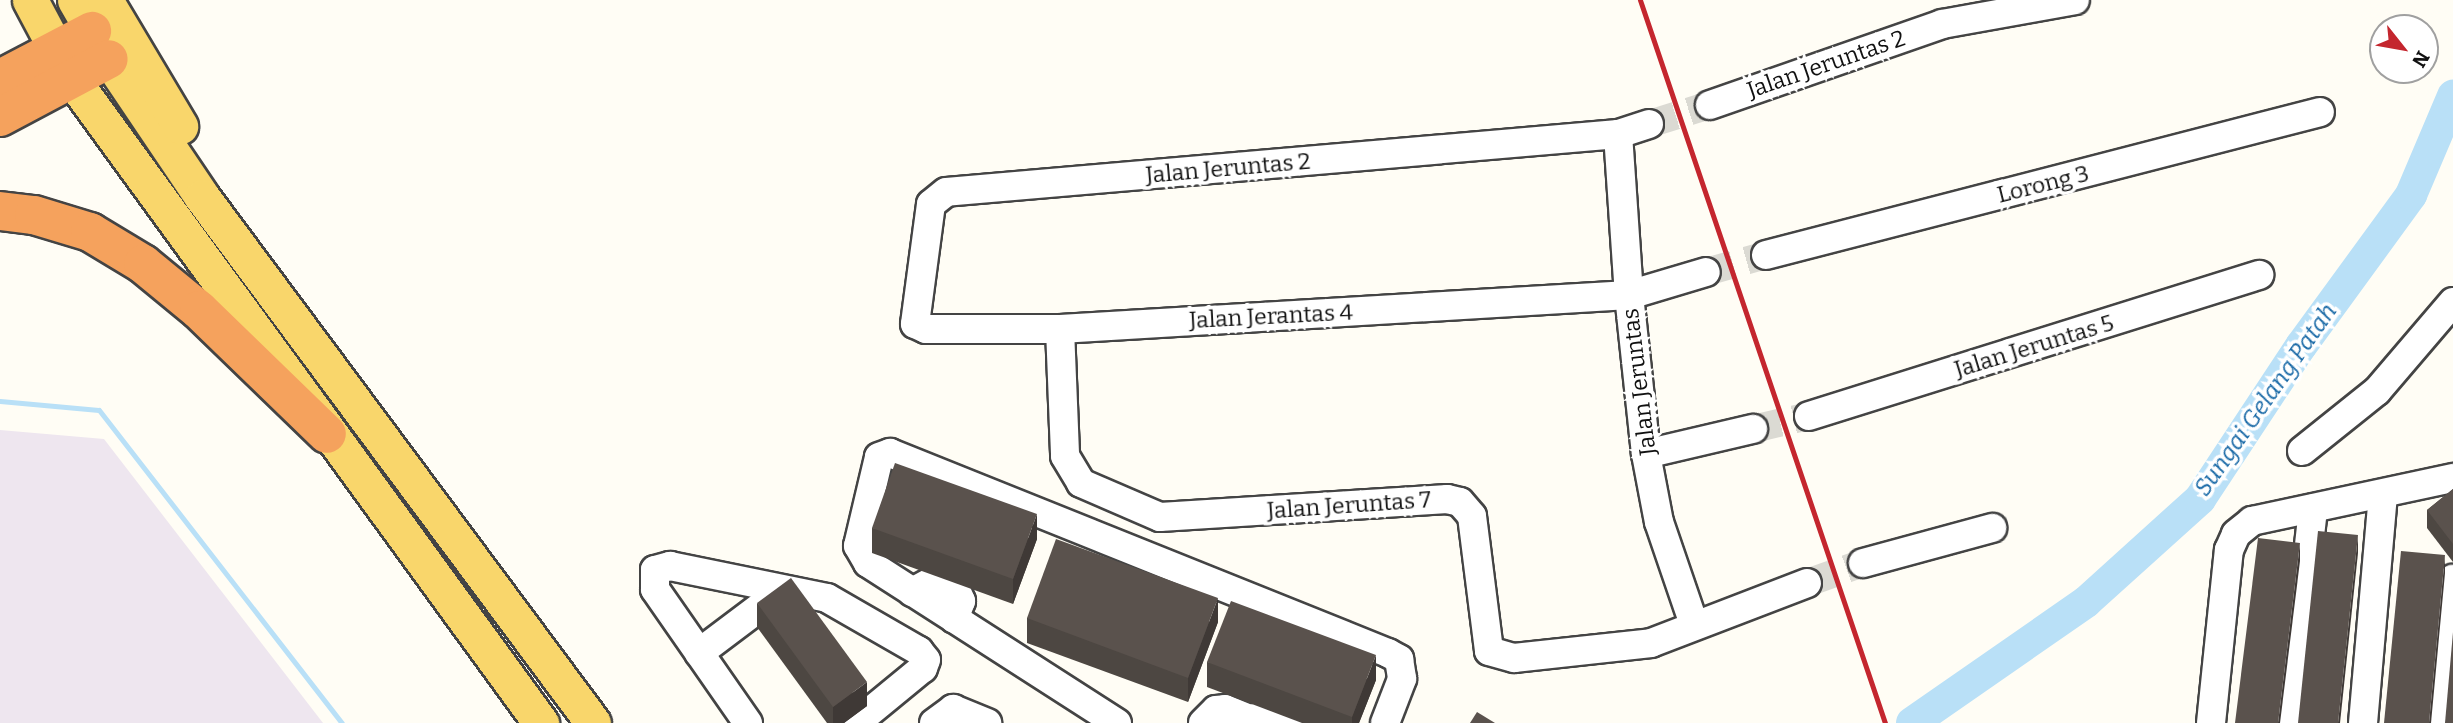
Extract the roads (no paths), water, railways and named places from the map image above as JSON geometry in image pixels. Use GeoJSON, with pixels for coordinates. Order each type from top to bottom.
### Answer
{"type":"FeatureCollection","features":[{"type":"Feature","properties":{"kind":"highway"},"geometry":{"type":"LineString","coordinates":[[0,117],[64,64],[95,22]]}},
{"type":"Feature","properties":{"kind":"highway"},"geometry":{"type":"LineString","coordinates":[[0,79],[64,64]]}},
{"type":"Feature","properties":{"kind":"highway"},"geometry":{"type":"LineString","coordinates":[[0,211],[34,215],[90,232],[143,264],[199,310],[327,434]]}},
{"type":"Feature","properties":{"kind":"main road"},"geometry":{"type":"LineString","coordinates":[[30,0],[64,64],[327,434],[541,723]]}},
{"type":"Feature","properties":{"kind":"main road"},"geometry":{"type":"LineString","coordinates":[[95,22],[291,316],[593,723]]}},
{"type":"Feature","properties":{"kind":"main road"},"geometry":{"type":"LineString","coordinates":[[95,22],[291,316]]}},
{"type":"Feature","properties":{"kind":"street","name":"Jalan Jeruntas 2"},"geometry":{"type":"LineString","coordinates":[[1710,105],[1940,12],[2075,0]]}},
{"type":"Feature","properties":{"kind":"street","name":"Lorong 3"},"geometry":{"type":"LineString","coordinates":[[1766,255],[2320,112]]}},
{"type":"Feature","properties":{"kind":"street","name":"Jalan Jeruntas 2"},"geometry":{"type":"LineString","coordinates":[[915,324],[931,205],[946,192],[1618,134],[1649,124]]}},
{"type":"Feature","properties":{"kind":"street","name":"Jalan Jeruntas"},"geometry":{"type":"LineString","coordinates":[[1618,134],[1629,295],[1646,454],[1659,522],[1694,624]]}},
{"type":"Feature","properties":{"kind":"street"},"geometry":{"type":"LineString","coordinates":[[1629,295],[1706,272]]}},
{"type":"Feature","properties":{"kind":"street","name":"Jalan Jeruntas 5"},"geometry":{"type":"LineString","coordinates":[[1810,416],[2259,275]]}},
{"type":"Feature","properties":{"kind":"street","name":"Jalan Jerantas 4"},"geometry":{"type":"LineString","coordinates":[[915,324],[926,329],[1060,329],[1629,295]]}},
{"type":"Feature","properties":{"kind":"street"},"geometry":{"type":"LineString","coordinates":[[2302,451],[2377,391],[2453,302]]}},
{"type":"Feature","properties":{"kind":"street","name":"Jalan Jeruntas 7"},"geometry":{"type":"LineString","coordinates":[[1060,329],[1065,456],[1080,483],[1160,517],[1447,499],[1460,502],[1472,516],[1489,650],[1514,658],[1651,643],[1694,624]]}},
{"type":"Feature","properties":{"kind":"street"},"geometry":{"type":"LineString","coordinates":[[1646,454],[1753,429]]}},
{"type":"Feature","properties":{"kind":"street"},"geometry":{"type":"LineString","coordinates":[[1117,723],[954,619],[961,601],[957,592],[933,581],[912,592],[868,563],[858,547],[873,467],[879,457],[890,453],[1399,659],[1402,679],[1385,723]]}},
{"type":"Feature","properties":{"kind":"street"},"geometry":{"type":"LineString","coordinates":[[2211,723],[2229,550],[2236,534],[2252,521],[2453,478]]}},
{"type":"Feature","properties":{"kind":"street"},"geometry":{"type":"LineString","coordinates":[[2363,723],[2383,494]]}},
{"type":"Feature","properties":{"kind":"street"},"geometry":{"type":"LineString","coordinates":[[2289,723],[2313,508]]}},
{"type":"Feature","properties":{"kind":"street"},"geometry":{"type":"LineString","coordinates":[[1863,563],[1992,528]]}},
{"type":"Feature","properties":{"kind":"street"},"geometry":{"type":"LineString","coordinates":[[748,723],[655,589],[655,570],[670,566],[780,592],[827,598],[919,652],[926,660],[856,723]]}},
{"type":"Feature","properties":{"kind":"street"},"geometry":{"type":"LineString","coordinates":[[2438,723],[2453,579]]}},
{"type":"Feature","properties":{"kind":"street"},"geometry":{"type":"LineString","coordinates":[[1694,624],[1807,583]]}},
{"type":"Feature","properties":{"kind":"street"},"geometry":{"type":"LineString","coordinates":[[699,653],[780,592]]}},
{"type":"Feature","properties":{"kind":"street"},"geometry":{"type":"LineString","coordinates":[[934,723],[953,709],[979,718]]}},
{"type":"Feature","properties":{"kind":"street"},"geometry":{"type":"LineString","coordinates":[[1203,723],[1216,710],[1225,709],[1254,721],[1272,715],[1293,723]]}},
{"type":"Feature","properties":{"kind":"waterway","name":"Sungai Gelang Patah"},"geometry":{"type":"LineString","coordinates":[[1912,723],[2086,602],[2200,499],[2301,346],[2411,195],[2453,96]]}},
{"type":"Feature","properties":{"kind":"waterway"},"geometry":{"type":"LineString","coordinates":[[0,401],[99,410],[342,723]]}},
{"type":"Feature","properties":{"kind":"tunnel"},"geometry":{"type":"LineString","coordinates":[[1649,124],[1710,105]]}},
{"type":"Feature","properties":{"kind":"tunnel"},"geometry":{"type":"LineString","coordinates":[[1706,272],[1766,255]]}},
{"type":"Feature","properties":{"kind":"tunnel"},"geometry":{"type":"LineString","coordinates":[[1753,429],[1809,416]]}},
{"type":"Feature","properties":{"kind":"tunnel"},"geometry":{"type":"LineString","coordinates":[[1807,583],[1863,563]]}},
{"type":"Feature","properties":{"kind":"railway"},"geometry":{"type":"LineString","coordinates":[[1640,0],[1885,723]]}}]}
